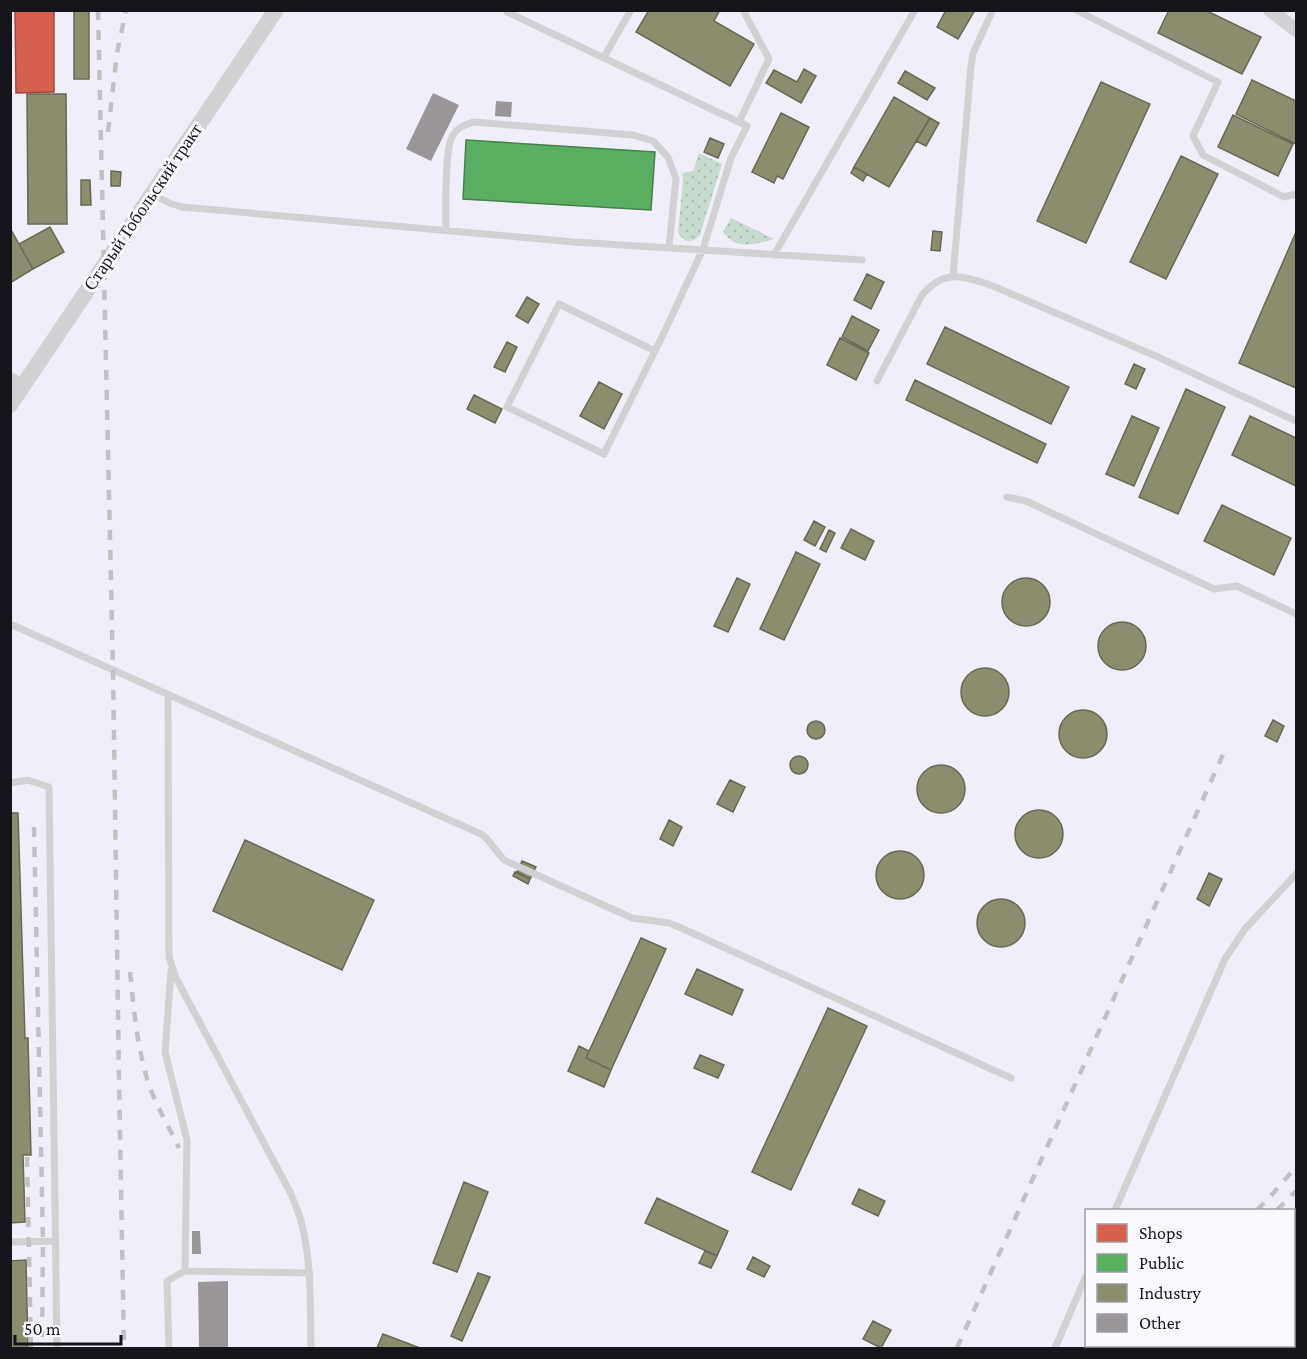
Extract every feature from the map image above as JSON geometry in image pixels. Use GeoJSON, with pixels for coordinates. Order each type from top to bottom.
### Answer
{"type":"FeatureCollection","features":[{"type":"Feature","properties":{"kind":"street","name":"Старый Тобольский тракт"},"geometry":{"type":"LineString","coordinates":[[10,405],[17,383],[152,194],[276,10]]}},
{"type":"Feature","properties":{"kind":"street"},"geometry":{"type":"LineString","coordinates":[[1270,10],[1296,30]]}},
{"type":"Feature","properties":{"kind":"lane"},"geometry":{"type":"LineString","coordinates":[[508,10],[507,12],[747,126],[731,158],[703,249],[655,351],[604,454],[507,407],[559,304],[655,351]]}},
{"type":"Feature","properties":{"kind":"lane"},"geometry":{"type":"LineString","coordinates":[[604,57],[631,10]]}},
{"type":"Feature","properties":{"kind":"lane"},"geometry":{"type":"LineString","coordinates":[[739,122],[769,59],[743,10]]}},
{"type":"Feature","properties":{"kind":"lane"},"geometry":{"type":"LineString","coordinates":[[774,255],[915,10]]}},
{"type":"Feature","properties":{"kind":"lane"},"geometry":{"type":"LineString","coordinates":[[953,276],[971,66],[973,53],[993,10]]}},
{"type":"Feature","properties":{"kind":"lane"},"geometry":{"type":"LineString","coordinates":[[1076,10],[1218,82],[1193,136],[1203,155],[1284,197],[1296,194]]}},
{"type":"Feature","properties":{"kind":"lane"},"geometry":{"type":"LineString","coordinates":[[446,230],[448,153],[453,135],[462,126],[473,122],[633,135],[653,141],[668,157],[676,178],[669,247]]}},
{"type":"Feature","properties":{"kind":"lane"},"geometry":{"type":"LineString","coordinates":[[152,194],[182,207],[574,242],[862,260]]}},
{"type":"Feature","properties":{"kind":"lane"},"geometry":{"type":"LineString","coordinates":[[877,381],[922,295],[938,281],[953,276],[993,286],[1158,357],[1296,421]]}},
{"type":"Feature","properties":{"kind":"lane"},"geometry":{"type":"LineString","coordinates":[[1007,497],[1026,501],[1214,589],[1237,586],[1296,614]]}},
{"type":"Feature","properties":{"kind":"lane"},"geometry":{"type":"LineString","coordinates":[[10,624],[480,834],[504,860],[633,918],[679,927],[1011,1078]]}},
{"type":"Feature","properties":{"kind":"lane"},"geometry":{"type":"LineString","coordinates":[[168,695],[168,946],[172,968],[165,1052],[187,1140],[185,1271]]}},
{"type":"Feature","properties":{"kind":"lane"},"geometry":{"type":"LineString","coordinates":[[10,783],[28,780],[49,787],[57,1348]]}},
{"type":"Feature","properties":{"kind":"lane"},"geometry":{"type":"LineString","coordinates":[[1115,1209],[1225,959],[1245,928],[1296,874]]}},
{"type":"Feature","properties":{"kind":"lane"},"geometry":{"type":"LineString","coordinates":[[172,968],[291,1194],[306,1242],[310,1273],[311,1348]]}},
{"type":"Feature","properties":{"kind":"lane"},"geometry":{"type":"LineString","coordinates":[[10,1242],[55,1241]]}},
{"type":"Feature","properties":{"kind":"lane"},"geometry":{"type":"LineString","coordinates":[[169,1348],[167,1281],[185,1271],[310,1273]]}},
{"type":"Feature","properties":{"kind":"lane"},"geometry":{"type":"LineString","coordinates":[[1055,1348],[1085,1278]]}},
{"type":"Feature","properties":{"kind":"green space"},"geometry":{"type":"Polygon","coordinates":[[[699,153],[722,164],[700,235],[689,241],[683,239],[678,233],[682,173],[693,171],[699,153]]]}},
{"type":"Feature","properties":{"kind":"green space"},"geometry":{"type":"Polygon","coordinates":[[[731,218],[774,239],[747,245],[734,242],[723,232],[731,218]]]}},
{"type":"Feature","properties":{"kind":"building: Shops"},"geometry":{"type":"Polygon","coordinates":[[[15,10],[54,10],[54,92],[16,93],[15,10]]]}},
{"type":"Feature","properties":{"kind":"building: Public"},"geometry":{"type":"Polygon","coordinates":[[[466,140],[655,152],[651,210],[463,199],[466,140]]]}},
{"type":"Feature","properties":{"kind":"building: Industry"},"geometry":{"type":"Polygon","coordinates":[[[74,10],[89,10],[89,79],[74,79],[74,10]]]}},
{"type":"Feature","properties":{"kind":"building: Industry"},"geometry":{"type":"Polygon","coordinates":[[[649,10],[720,10],[714,21],[754,44],[730,86],[636,32],[649,10]]]}},
{"type":"Feature","properties":{"kind":"building: Industry"},"geometry":{"type":"Polygon","coordinates":[[[946,10],[975,10],[958,39],[937,27],[946,10]]]}},
{"type":"Feature","properties":{"kind":"building: Industry"},"geometry":{"type":"Polygon","coordinates":[[[1169,10],[1205,10],[1261,37],[1242,74],[1158,33],[1169,10]]]}},
{"type":"Feature","properties":{"kind":"building: Industry"},"geometry":{"type":"Polygon","coordinates":[[[804,69],[816,76],[801,103],[766,83],[774,70],[797,82],[804,69]]]}},
{"type":"Feature","properties":{"kind":"building: Industry"},"geometry":{"type":"Polygon","coordinates":[[[905,71],[935,88],[927,100],[898,83],[905,71]]]}},
{"type":"Feature","properties":{"kind":"building: Industry"},"geometry":{"type":"Polygon","coordinates":[[[1252,80],[1296,101],[1296,144],[1236,114],[1252,80]]]}},
{"type":"Feature","properties":{"kind":"building: Industry"},"geometry":{"type":"Polygon","coordinates":[[[1101,82],[1150,104],[1086,243],[1037,221],[1101,82]]]}},
{"type":"Feature","properties":{"kind":"building: Industry"},"geometry":{"type":"Polygon","coordinates":[[[27,94],[66,94],[67,224],[28,224],[27,94]]]}},
{"type":"Feature","properties":{"kind":"building: Industry"},"geometry":{"type":"Polygon","coordinates":[[[894,97],[930,118],[889,187],[854,167],[894,97]]]}},
{"type":"Feature","properties":{"kind":"building: Industry"},"geometry":{"type":"Polygon","coordinates":[[[781,113],[809,127],[783,179],[777,176],[774,183],[752,172],[781,113]]]}},
{"type":"Feature","properties":{"kind":"building: Industry"},"geometry":{"type":"Polygon","coordinates":[[[1233,115],[1293,144],[1278,176],[1218,147],[1233,115]]]}},
{"type":"Feature","properties":{"kind":"building: Industry"},"geometry":{"type":"Polygon","coordinates":[[[930,118],[939,123],[926,146],[916,141],[930,118]]]}},
{"type":"Feature","properties":{"kind":"building: Industry"},"geometry":{"type":"Polygon","coordinates":[[[710,138],[724,144],[718,158],[704,152],[710,138]]]}},
{"type":"Feature","properties":{"kind":"building: Industry"},"geometry":{"type":"Polygon","coordinates":[[[1181,156],[1218,174],[1166,279],[1130,262],[1181,156]]]}},
{"type":"Feature","properties":{"kind":"building: Industry"},"geometry":{"type":"Polygon","coordinates":[[[854,167],[867,174],[863,181],[851,173],[854,167]]]}},
{"type":"Feature","properties":{"kind":"building: Industry"},"geometry":{"type":"Polygon","coordinates":[[[111,171],[121,172],[120,186],[111,186],[111,171]]]}},
{"type":"Feature","properties":{"kind":"building: Industry"},"geometry":{"type":"Polygon","coordinates":[[[81,180],[90,180],[91,205],[81,205],[81,180]]]}},
{"type":"Feature","properties":{"kind":"building: Industry"},"geometry":{"type":"Polygon","coordinates":[[[50,227],[64,252],[33,269],[19,244],[50,227]]]}},
{"type":"Feature","properties":{"kind":"building: Industry"},"geometry":{"type":"Polygon","coordinates":[[[10,228],[33,269],[10,283],[10,228]]]}},
{"type":"Feature","properties":{"kind":"building: Industry"},"geometry":{"type":"Polygon","coordinates":[[[933,231],[942,232],[940,251],[931,250],[933,231]]]}},
{"type":"Feature","properties":{"kind":"building: Industry"},"geometry":{"type":"Polygon","coordinates":[[[1296,232],[1296,388],[1239,363],[1296,232]]]}},
{"type":"Feature","properties":{"kind":"building: Industry"},"geometry":{"type":"Polygon","coordinates":[[[867,274],[884,282],[871,309],[854,300],[867,274]]]}},
{"type":"Feature","properties":{"kind":"building: Industry"},"geometry":{"type":"Polygon","coordinates":[[[527,297],[539,304],[528,323],[516,316],[527,297]]]}},
{"type":"Feature","properties":{"kind":"building: Industry"},"geometry":{"type":"Polygon","coordinates":[[[852,316],[879,330],[868,351],[842,337],[852,316]]]}},
{"type":"Feature","properties":{"kind":"building: Industry"},"geometry":{"type":"Polygon","coordinates":[[[945,327],[1069,387],[1051,424],[927,364],[945,327]]]}},
{"type":"Feature","properties":{"kind":"building: Industry"},"geometry":{"type":"Polygon","coordinates":[[[840,338],[869,353],[856,380],[827,365],[840,338]]]}},
{"type":"Feature","properties":{"kind":"building: Industry"},"geometry":{"type":"Polygon","coordinates":[[[507,342],[517,347],[505,372],[494,367],[507,342]]]}},
{"type":"Feature","properties":{"kind":"building: Industry"},"geometry":{"type":"Polygon","coordinates":[[[1134,364],[1145,369],[1136,389],[1125,384],[1134,364]]]}},
{"type":"Feature","properties":{"kind":"building: Industry"},"geometry":{"type":"Polygon","coordinates":[[[915,380],[1046,444],[1037,463],[906,400],[915,380]]]}},
{"type":"Feature","properties":{"kind":"building: Industry"},"geometry":{"type":"Polygon","coordinates":[[[599,382],[622,394],[604,429],[580,416],[599,382]]]}},
{"type":"Feature","properties":{"kind":"building: Industry"},"geometry":{"type":"Polygon","coordinates":[[[1186,389],[1225,407],[1178,514],[1139,497],[1186,389]]]}},
{"type":"Feature","properties":{"kind":"building: Industry"},"geometry":{"type":"Polygon","coordinates":[[[474,395],[502,409],[495,423],[467,409],[474,395]]]}},
{"type":"Feature","properties":{"kind":"building: Industry"},"geometry":{"type":"Polygon","coordinates":[[[1132,416],[1159,428],[1134,486],[1106,474],[1132,416]]]}},
{"type":"Feature","properties":{"kind":"building: Industry"},"geometry":{"type":"Polygon","coordinates":[[[1250,416],[1296,438],[1296,486],[1232,455],[1250,416]]]}},
{"type":"Feature","properties":{"kind":"building: Industry"},"geometry":{"type":"Polygon","coordinates":[[[1222,505],[1291,538],[1274,575],[1204,541],[1222,505]]]}},
{"type":"Feature","properties":{"kind":"building: Industry"},"geometry":{"type":"Polygon","coordinates":[[[814,521],[825,527],[815,546],[804,540],[814,521]]]}},
{"type":"Feature","properties":{"kind":"building: Industry"},"geometry":{"type":"Polygon","coordinates":[[[851,529],[874,541],[865,560],[841,548],[851,529]]]}},
{"type":"Feature","properties":{"kind":"building: Industry"},"geometry":{"type":"Polygon","coordinates":[[[829,530],[835,533],[826,552],[820,549],[829,530]]]}},
{"type":"Feature","properties":{"kind":"building: Industry"},"geometry":{"type":"Polygon","coordinates":[[[796,552],[820,564],[784,640],[760,629],[796,552]]]}},
{"type":"Feature","properties":{"kind":"building: Industry"},"geometry":{"type":"Polygon","coordinates":[[[737,578],[750,584],[728,632],[714,626],[737,578]]]}},
{"type":"Feature","properties":{"kind":"building: Industry"},"geometry":{"type":"Polygon","coordinates":[[[1026,578],[1043,585],[1050,602],[1043,619],[1026,626],[1009,619],[1002,602],[1009,585],[1026,578]]]}},
{"type":"Feature","properties":{"kind":"building: Industry"},"geometry":{"type":"Polygon","coordinates":[[[1122,622],[1139,629],[1146,646],[1139,663],[1122,670],[1105,663],[1098,646],[1105,629],[1122,622]]]}},
{"type":"Feature","properties":{"kind":"building: Industry"},"geometry":{"type":"Polygon","coordinates":[[[985,668],[1002,675],[1009,692],[1002,709],[985,716],[968,709],[961,692],[968,675],[985,668]]]}},
{"type":"Feature","properties":{"kind":"building: Industry"},"geometry":{"type":"Polygon","coordinates":[[[1083,710],[1100,717],[1107,734],[1100,751],[1083,758],[1066,751],[1059,734],[1066,717],[1083,710]]]}},
{"type":"Feature","properties":{"kind":"building: Industry"},"geometry":{"type":"Polygon","coordinates":[[[1273,720],[1284,726],[1277,742],[1265,736],[1273,720]]]}},
{"type":"Feature","properties":{"kind":"building: Industry"},"geometry":{"type":"Polygon","coordinates":[[[816,721],[822,724],[825,730],[822,736],[816,739],[810,736],[807,730],[810,724],[816,721]]]}},
{"type":"Feature","properties":{"kind":"building: Industry"},"geometry":{"type":"Polygon","coordinates":[[[799,756],[805,759],[808,765],[805,771],[799,774],[793,771],[790,765],[793,759],[799,756]]]}},
{"type":"Feature","properties":{"kind":"building: Industry"},"geometry":{"type":"Polygon","coordinates":[[[941,765],[958,772],[965,789],[958,806],[941,813],[924,806],[917,789],[924,772],[941,765]]]}},
{"type":"Feature","properties":{"kind":"building: Industry"},"geometry":{"type":"Polygon","coordinates":[[[730,780],[745,787],[733,812],[717,804],[730,780]]]}},
{"type":"Feature","properties":{"kind":"building: Industry"},"geometry":{"type":"Polygon","coordinates":[[[1039,810],[1056,817],[1063,834],[1056,851],[1039,858],[1022,851],[1015,834],[1022,817],[1039,810]]]}},
{"type":"Feature","properties":{"kind":"building: Industry"},"geometry":{"type":"Polygon","coordinates":[[[10,813],[18,813],[31,1155],[23,1155],[25,1222],[10,1223],[10,813]]]}},
{"type":"Feature","properties":{"kind":"building: Industry"},"geometry":{"type":"Polygon","coordinates":[[[669,820],[682,827],[673,846],[660,839],[669,820]]]}},
{"type":"Feature","properties":{"kind":"building: Industry"},"geometry":{"type":"Polygon","coordinates":[[[245,840],[374,900],[342,970],[213,911],[245,840]]]}},
{"type":"Feature","properties":{"kind":"building: Industry"},"geometry":{"type":"Polygon","coordinates":[[[900,851],[917,858],[924,875],[917,892],[900,899],[883,892],[876,875],[883,858],[900,851]]]}},
{"type":"Feature","properties":{"kind":"building: Industry"},"geometry":{"type":"Polygon","coordinates":[[[522,861],[536,867],[530,879],[517,872],[522,861]]]}},
{"type":"Feature","properties":{"kind":"building: Industry"},"geometry":{"type":"Polygon","coordinates":[[[515,872],[530,879],[528,884],[513,876],[515,872]]]}},
{"type":"Feature","properties":{"kind":"building: Industry"},"geometry":{"type":"Polygon","coordinates":[[[1209,873],[1222,879],[1209,906],[1197,899],[1209,873]]]}},
{"type":"Feature","properties":{"kind":"building: Industry"},"geometry":{"type":"Polygon","coordinates":[[[1001,899],[1018,906],[1025,923],[1018,940],[1001,947],[984,940],[977,923],[984,906],[1001,899]]]}},
{"type":"Feature","properties":{"kind":"building: Industry"},"geometry":{"type":"Polygon","coordinates":[[[641,938],[666,949],[611,1070],[586,1058],[641,938]]]}},
{"type":"Feature","properties":{"kind":"building: Industry"},"geometry":{"type":"Polygon","coordinates":[[[697,969],[743,990],[732,1015],[685,994],[697,969]]]}},
{"type":"Feature","properties":{"kind":"building: Industry"},"geometry":{"type":"Polygon","coordinates":[[[828,1008],[867,1026],[791,1190],[752,1172],[828,1008]]]}},
{"type":"Feature","properties":{"kind":"building: Industry"},"geometry":{"type":"Polygon","coordinates":[[[579,1046],[589,1051],[586,1058],[611,1070],[604,1087],[568,1071],[579,1046]]]}},
{"type":"Feature","properties":{"kind":"building: Industry"},"geometry":{"type":"Polygon","coordinates":[[[700,1055],[724,1065],[718,1078],[694,1068],[700,1055]]]}},
{"type":"Feature","properties":{"kind":"building: Industry"},"geometry":{"type":"Polygon","coordinates":[[[464,1182],[488,1192],[457,1272],[433,1263],[464,1182]]]}},
{"type":"Feature","properties":{"kind":"building: Industry"},"geometry":{"type":"Polygon","coordinates":[[[859,1189],[885,1201],[878,1216],[852,1204],[859,1189]]]}},
{"type":"Feature","properties":{"kind":"building: Industry"},"geometry":{"type":"Polygon","coordinates":[[[657,1198],[728,1231],[717,1256],[645,1223],[657,1198]]]}},
{"type":"Feature","properties":{"kind":"building: Industry"},"geometry":{"type":"Polygon","coordinates":[[[705,1251],[717,1256],[711,1268],[699,1263],[705,1251]]]}},
{"type":"Feature","properties":{"kind":"building: Industry"},"geometry":{"type":"Polygon","coordinates":[[[753,1257],[770,1266],[764,1277],[747,1269],[753,1257]]]}},
{"type":"Feature","properties":{"kind":"building: Industry"},"geometry":{"type":"Polygon","coordinates":[[[26,1260],[28,1348],[10,1348],[10,1261],[26,1260]]]}},
{"type":"Feature","properties":{"kind":"building: Industry"},"geometry":{"type":"Polygon","coordinates":[[[1295,1272],[1296,1272],[1295,1312],[1295,1272]]]}},
{"type":"Feature","properties":{"kind":"building: Industry"},"geometry":{"type":"Polygon","coordinates":[[[478,1273],[490,1277],[462,1341],[451,1336],[478,1273]]]}},
{"type":"Feature","properties":{"kind":"building: Industry"},"geometry":{"type":"Polygon","coordinates":[[[873,1321],[891,1330],[881,1348],[863,1339],[873,1321]]]}},
{"type":"Feature","properties":{"kind":"building: Industry"},"geometry":{"type":"Polygon","coordinates":[[[383,1334],[420,1348],[377,1348],[383,1334]]]}},
{"type":"Feature","properties":{"kind":"building: Industry"},"geometry":{"type":"Polygon","coordinates":[[[1138,1347],[1202,1347],[1200,1348],[1137,1348],[1138,1347]]]}},
{"type":"Feature","properties":{"kind":"building: Other"},"geometry":{"type":"Polygon","coordinates":[[[433,93],[459,105],[431,161],[406,149],[433,93]]]}},
{"type":"Feature","properties":{"kind":"building: Other"},"geometry":{"type":"Polygon","coordinates":[[[496,101],[512,102],[511,117],[495,116],[496,101]]]}},
{"type":"Feature","properties":{"kind":"building: Other"},"geometry":{"type":"Polygon","coordinates":[[[192,1231],[200,1231],[201,1254],[192,1254],[192,1231]]]}},
{"type":"Feature","properties":{"kind":"building: Other"},"geometry":{"type":"Polygon","coordinates":[[[228,1281],[228,1348],[199,1348],[198,1282],[228,1281]]]}},
{"type":"Feature","properties":{"kind":"railway"},"geometry":{"type":"LineString","coordinates":[[98,10],[113,670],[124,1348]]}},
{"type":"Feature","properties":{"kind":"railway"},"geometry":{"type":"LineString","coordinates":[[108,132],[117,53],[126,10]]}},
{"type":"Feature","properties":{"kind":"railway"},"geometry":{"type":"LineString","coordinates":[[957,1348],[1225,750]]}},
{"type":"Feature","properties":{"kind":"railway"},"geometry":{"type":"LineString","coordinates":[[34,827],[43,1241],[42,1348]]}},
{"type":"Feature","properties":{"kind":"railway"},"geometry":{"type":"LineString","coordinates":[[130,972],[145,1071],[156,1101],[179,1148]]}},
{"type":"Feature","properties":{"kind":"railway"},"geometry":{"type":"LineString","coordinates":[[27,1157],[31,1348]]}},
{"type":"Feature","properties":{"kind":"railway"},"geometry":{"type":"LineString","coordinates":[[1258,1209],[1296,1167]]}},
{"type":"Feature","properties":{"kind":"railway"},"geometry":{"type":"LineString","coordinates":[[1278,1209],[1296,1191]]}}]}
